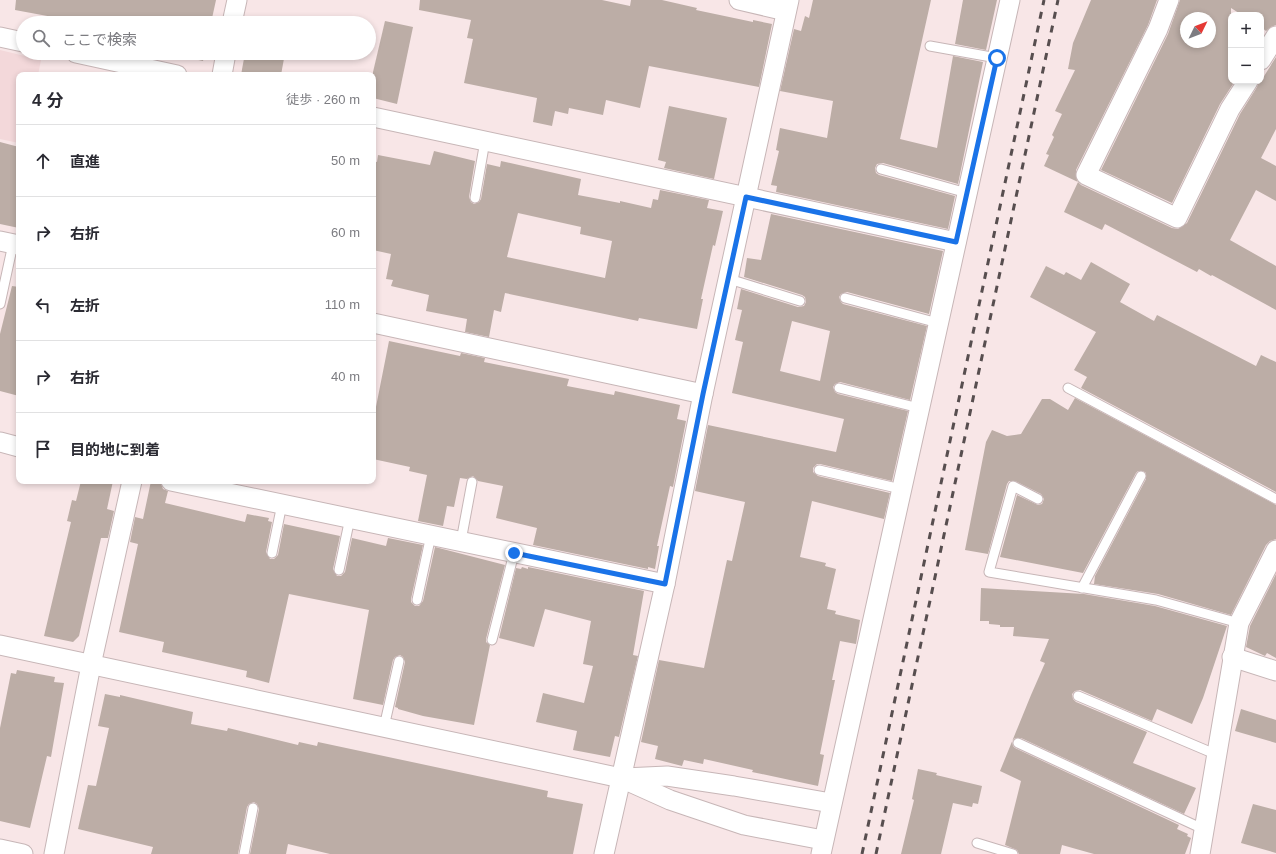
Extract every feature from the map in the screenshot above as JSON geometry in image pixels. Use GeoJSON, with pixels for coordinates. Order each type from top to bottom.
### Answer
{"type":"FeatureCollection","features":[{"type":"Feature","properties":{"kind":"street"},"geometry":{"type":"LineString","coordinates":[[234,16],[237,0]]}},
{"type":"Feature","properties":{"kind":"street"},"geometry":{"type":"LineString","coordinates":[[604,854],[665,584],[703,394],[787,6],[739,0]]}},
{"type":"Feature","properties":{"kind":"street"},"geometry":{"type":"LineString","coordinates":[[0,645],[621,778],[670,800],[822,847],[1010,0]]}},
{"type":"Feature","properties":{"kind":"street"},"geometry":{"type":"LineString","coordinates":[[1169,0],[1158,30],[1086,175],[1177,218],[1230,109],[1246,84]]}},
{"type":"Feature","properties":{"kind":"street"},"geometry":{"type":"LineString","coordinates":[[0,36],[16,40]]}},
{"type":"Feature","properties":{"kind":"street"},"geometry":{"type":"LineString","coordinates":[[1264,55],[1276,36]]}},
{"type":"Feature","properties":{"kind":"street"},"geometry":{"type":"LineString","coordinates":[[108,60],[163,72]]}},
{"type":"Feature","properties":{"kind":"street"},"geometry":{"type":"LineString","coordinates":[[223,72],[225,60]]}},
{"type":"Feature","properties":{"kind":"street"},"geometry":{"type":"LineString","coordinates":[[376,118],[956,242]]}},
{"type":"Feature","properties":{"kind":"street"},"geometry":{"type":"LineString","coordinates":[[376,324],[703,394]]}},
{"type":"Feature","properties":{"kind":"street"},"geometry":{"type":"LineString","coordinates":[[0,442],[16,445]]}},
{"type":"Feature","properties":{"kind":"street"},"geometry":{"type":"LineString","coordinates":[[54,854],[91,665],[131,484]]}},
{"type":"Feature","properties":{"kind":"street"},"geometry":{"type":"LineString","coordinates":[[185,484],[665,584]]}},
{"type":"Feature","properties":{"kind":"street"},"geometry":{"type":"LineString","coordinates":[[1200,854],[1232,657],[1239,623],[1274,559]]}},
{"type":"Feature","properties":{"kind":"street"},"geometry":{"type":"LineString","coordinates":[[1232,657],[1276,671]]}},
{"type":"Feature","properties":{"kind":"street"},"geometry":{"type":"LineString","coordinates":[[621,778],[667,776],[734,786],[831,804]]}},
{"type":"Feature","properties":{"kind":"street"},"geometry":{"type":"LineString","coordinates":[[0,849],[23,854]]}},
{"type":"Feature","properties":{"kind":"lane"},"geometry":{"type":"LineString","coordinates":[[930,46],[997,58]]}},
{"type":"Feature","properties":{"kind":"lane"},"geometry":{"type":"LineString","coordinates":[[475,198],[485,141]]}},
{"type":"Feature","properties":{"kind":"lane"},"geometry":{"type":"LineString","coordinates":[[881,169],[967,193]]}},
{"type":"Feature","properties":{"kind":"lane"},"geometry":{"type":"LineString","coordinates":[[0,304],[11,243]]}},
{"type":"Feature","properties":{"kind":"lane"},"geometry":{"type":"LineString","coordinates":[[729,279],[800,301]]}},
{"type":"Feature","properties":{"kind":"lane"},"geometry":{"type":"LineString","coordinates":[[845,298],[938,323]]}},
{"type":"Feature","properties":{"kind":"lane"},"geometry":{"type":"LineString","coordinates":[[839,388],[919,408]]}},
{"type":"Feature","properties":{"kind":"lane"},"geometry":{"type":"LineString","coordinates":[[1068,388],[1276,499]]}},
{"type":"Feature","properties":{"kind":"lane"},"geometry":{"type":"LineString","coordinates":[[819,470],[901,489]]}},
{"type":"Feature","properties":{"kind":"lane"},"geometry":{"type":"LineString","coordinates":[[1082,588],[1141,476]]}},
{"type":"Feature","properties":{"kind":"lane"},"geometry":{"type":"LineString","coordinates":[[461,542],[472,482]]}},
{"type":"Feature","properties":{"kind":"lane"},"geometry":{"type":"LineString","coordinates":[[1038,499],[1013,486],[989,572],[1156,600],[1239,623]]}},
{"type":"Feature","properties":{"kind":"lane"},"geometry":{"type":"LineString","coordinates":[[272,553],[282,504]]}},
{"type":"Feature","properties":{"kind":"lane"},"geometry":{"type":"LineString","coordinates":[[339,570],[350,518]]}},
{"type":"Feature","properties":{"kind":"lane"},"geometry":{"type":"LineString","coordinates":[[417,600],[431,535]]}},
{"type":"Feature","properties":{"kind":"lane"},"geometry":{"type":"LineString","coordinates":[[492,640],[514,553]]}},
{"type":"Feature","properties":{"kind":"lane"},"geometry":{"type":"LineString","coordinates":[[384,727],[399,661]]}},
{"type":"Feature","properties":{"kind":"lane"},"geometry":{"type":"LineString","coordinates":[[1078,696],[1216,754]]}},
{"type":"Feature","properties":{"kind":"lane"},"geometry":{"type":"LineString","coordinates":[[1018,743],[1203,829]]}},
{"type":"Feature","properties":{"kind":"lane"},"geometry":{"type":"LineString","coordinates":[[244,854],[253,808]]}},
{"type":"Feature","properties":{"kind":"lane"},"geometry":{"type":"LineString","coordinates":[[977,843],[1013,854]]}},
{"type":"Feature","properties":{"kind":"shaded area"},"geometry":{"type":"Polygon","coordinates":[[[0,50],[16,54],[16,60],[41,60],[39,72],[16,72],[16,142],[0,139],[0,50]]]}},
{"type":"Feature","properties":{"kind":"building"},"geometry":{"type":"Polygon","coordinates":[[[16,0],[216,0],[213,16],[47,16],[15,10],[16,0]]]}},
{"type":"Feature","properties":{"kind":"building"},"geometry":{"type":"Polygon","coordinates":[[[420,0],[602,0],[630,6],[631,0],[662,0],[697,8],[696,10],[753,22],[753,20],[772,24],[759,87],[649,66],[640,108],[606,100],[603,115],[569,108],[568,114],[555,111],[552,126],[533,122],[537,98],[464,83],[473,39],[467,38],[471,20],[419,10],[420,0]]]}},
{"type":"Feature","properties":{"kind":"building"},"geometry":{"type":"Polygon","coordinates":[[[813,0],[931,0],[900,139],[937,148],[953,56],[983,62],[958,184],[883,163],[877,164],[875,168],[876,173],[879,175],[955,196],[948,229],[776,192],[777,186],[771,185],[779,151],[776,150],[780,128],[827,138],[833,101],[780,91],[794,29],[801,31],[805,16],[809,18],[813,0]]]}},
{"type":"Feature","properties":{"kind":"building"},"geometry":{"type":"Polygon","coordinates":[[[963,0],[997,0],[986,50],[955,44],[963,0]]]}},
{"type":"Feature","properties":{"kind":"building"},"geometry":{"type":"Polygon","coordinates":[[[1091,0],[1157,0],[1148,25],[1076,170],[1078,182],[1044,166],[1049,155],[1046,154],[1054,137],[1052,135],[1062,114],[1055,111],[1075,70],[1068,69],[1073,43],[1091,0]]]}},
{"type":"Feature","properties":{"kind":"building"},"geometry":{"type":"Polygon","coordinates":[[[1180,0],[1276,0],[1276,25],[1266,31],[1264,29],[1264,12],[1237,12],[1231,8],[1231,12],[1228,12],[1228,84],[1233,84],[1220,104],[1172,203],[1101,170],[1168,34],[1180,0]]]}},
{"type":"Feature","properties":{"kind":"building"},"geometry":{"type":"Polygon","coordinates":[[[385,21],[413,27],[397,104],[376,99],[376,72],[373,72],[385,21]]]}},
{"type":"Feature","properties":{"kind":"building"},"geometry":{"type":"Polygon","coordinates":[[[1276,57],[1276,129],[1261,158],[1276,166],[1276,201],[1256,190],[1230,240],[1276,266],[1276,310],[1212,275],[1211,276],[1199,269],[1197,272],[1105,224],[1102,230],[1064,212],[1078,182],[1081,185],[1172,228],[1178,229],[1187,223],[1240,114],[1258,84],[1264,84],[1264,76],[1276,57]]]}},
{"type":"Feature","properties":{"kind":"building"},"geometry":{"type":"Polygon","coordinates":[[[244,60],[284,60],[282,72],[242,72],[244,60]]]}},
{"type":"Feature","properties":{"kind":"building"},"geometry":{"type":"Polygon","coordinates":[[[669,106],[727,118],[714,179],[664,168],[666,162],[658,160],[669,106]]]}},
{"type":"Feature","properties":{"kind":"building"},"geometry":{"type":"Polygon","coordinates":[[[0,142],[16,146],[16,227],[0,224],[0,142]]]}},
{"type":"Feature","properties":{"kind":"building"},"geometry":{"type":"Polygon","coordinates":[[[434,151],[475,161],[469,197],[471,202],[474,204],[479,202],[481,199],[487,164],[500,167],[501,161],[581,179],[578,195],[620,203],[620,201],[651,208],[653,199],[658,200],[660,190],[709,200],[707,208],[723,211],[715,246],[713,245],[701,299],[703,299],[697,329],[639,318],[638,321],[505,293],[501,312],[494,310],[489,337],[465,332],[467,319],[426,311],[429,295],[391,286],[393,280],[386,279],[391,254],[376,251],[376,162],[378,155],[430,165],[434,151]],[[518,213],[507,257],[605,278],[612,241],[580,234],[581,227],[518,213]]]}},
{"type":"Feature","properties":{"kind":"building"},"geometry":{"type":"Polygon","coordinates":[[[771,214],[943,251],[929,314],[847,292],[841,294],[839,297],[843,304],[927,326],[910,400],[840,382],[835,384],[833,387],[835,392],[838,394],[908,411],[892,481],[820,464],[817,464],[813,468],[813,472],[818,476],[890,493],[884,519],[812,501],[800,557],[826,563],[825,566],[836,569],[827,609],[836,611],[835,614],[860,620],[856,644],[840,641],[832,680],[835,680],[820,754],[824,755],[818,786],[752,772],[753,770],[704,759],[703,764],[684,760],[682,766],[655,759],[658,746],[641,742],[659,660],[704,668],[727,560],[732,561],[745,502],[695,491],[708,425],[836,452],[844,419],[732,393],[743,342],[735,340],[742,310],[737,309],[741,289],[798,307],[804,306],[806,302],[805,297],[802,295],[744,277],[747,258],[761,260],[771,214]],[[792,321],[780,371],[820,381],[830,331],[792,321]]]}},
{"type":"Feature","properties":{"kind":"building"},"geometry":{"type":"Polygon","coordinates":[[[1091,262],[1130,284],[1120,302],[1154,321],[1157,315],[1256,366],[1261,355],[1276,362],[1276,492],[1081,388],[1087,377],[1074,370],[1096,332],[1030,297],[1046,266],[1064,275],[1066,272],[1081,280],[1091,262]]]}},
{"type":"Feature","properties":{"kind":"building"},"geometry":{"type":"Polygon","coordinates":[[[12,286],[16,287],[16,395],[0,391],[0,334],[12,286]]]}},
{"type":"Feature","properties":{"kind":"building"},"geometry":{"type":"Polygon","coordinates":[[[389,341],[460,356],[461,353],[485,358],[484,362],[569,379],[567,386],[614,395],[615,391],[680,405],[677,419],[686,421],[673,487],[670,486],[657,546],[659,546],[655,569],[648,567],[648,569],[533,545],[537,528],[496,518],[503,486],[478,481],[473,476],[467,479],[460,478],[454,507],[447,506],[443,526],[418,521],[427,475],[409,471],[410,467],[376,460],[376,407],[389,341]]]}},
{"type":"Feature","properties":{"kind":"building"},"geometry":{"type":"Polygon","coordinates":[[[1075,398],[1276,505],[1276,539],[1270,541],[1266,545],[1231,615],[1158,594],[1094,584],[1095,576],[1146,479],[1146,473],[1143,471],[1138,471],[1136,473],[1083,573],[1000,557],[1017,495],[1038,505],[1042,504],[1044,499],[1041,494],[1015,481],[1009,481],[1007,484],[988,554],[965,550],[986,442],[992,430],[1007,436],[1021,434],[1042,399],[1050,399],[1068,410],[1075,398]]]}},
{"type":"Feature","properties":{"kind":"building"},"geometry":{"type":"Polygon","coordinates":[[[80,484],[112,484],[107,509],[114,511],[108,538],[101,538],[79,636],[73,642],[44,636],[71,522],[67,521],[72,500],[76,501],[80,484]]]}},
{"type":"Feature","properties":{"kind":"building"},"geometry":{"type":"Polygon","coordinates":[[[150,484],[161,484],[163,489],[168,491],[165,503],[245,522],[247,514],[269,518],[268,521],[272,522],[266,552],[270,559],[274,559],[278,555],[284,524],[340,536],[333,569],[337,576],[341,576],[345,572],[352,538],[386,546],[388,538],[423,545],[411,599],[411,602],[415,606],[419,606],[423,601],[435,547],[505,565],[486,639],[486,642],[490,645],[474,725],[423,716],[395,707],[405,662],[403,657],[400,655],[395,657],[393,660],[383,705],[353,699],[369,610],[289,594],[269,683],[246,677],[247,671],[162,652],[164,642],[119,632],[138,544],[130,542],[135,517],[143,519],[150,484]]]}},
{"type":"Feature","properties":{"kind":"building"},"geometry":{"type":"Polygon","coordinates":[[[522,567],[644,591],[633,655],[638,656],[619,737],[615,736],[610,757],[573,750],[577,731],[536,722],[543,693],[584,703],[593,666],[583,664],[591,621],[545,609],[534,647],[499,638],[516,568],[521,569],[522,567]]]}},
{"type":"Feature","properties":{"kind":"building"},"geometry":{"type":"Polygon","coordinates":[[[1276,574],[1276,658],[1267,653],[1265,656],[1246,647],[1250,626],[1276,574]]]}},
{"type":"Feature","properties":{"kind":"building"},"geometry":{"type":"Polygon","coordinates":[[[981,588],[1084,594],[1155,606],[1227,626],[1203,698],[1192,724],[1157,709],[1152,721],[1080,690],[1075,691],[1072,694],[1073,699],[1076,702],[1147,732],[1133,763],[1196,788],[1184,814],[1021,738],[1015,738],[1012,741],[1045,663],[1040,661],[1049,639],[1013,636],[1014,627],[1000,627],[1000,625],[989,624],[989,621],[980,621],[981,588]]]}},
{"type":"Feature","properties":{"kind":"building"},"geometry":{"type":"Polygon","coordinates":[[[17,670],[55,677],[54,682],[64,683],[51,757],[47,756],[30,828],[0,821],[0,728],[11,673],[16,674],[17,670]]]}},
{"type":"Feature","properties":{"kind":"building"},"geometry":{"type":"Polygon","coordinates":[[[105,694],[120,697],[120,695],[193,712],[191,724],[227,731],[228,728],[298,745],[299,742],[317,746],[318,742],[548,791],[547,797],[583,804],[573,854],[330,854],[288,844],[286,854],[250,854],[259,809],[257,804],[254,802],[249,804],[247,807],[238,854],[151,854],[153,847],[78,829],[88,785],[96,786],[109,728],[98,726],[105,694]]]}},
{"type":"Feature","properties":{"kind":"building"},"geometry":{"type":"Polygon","coordinates":[[[1241,709],[1276,720],[1276,743],[1235,731],[1241,709]]]}},
{"type":"Feature","properties":{"kind":"building"},"geometry":{"type":"Polygon","coordinates":[[[1012,741],[1015,748],[1179,825],[1177,829],[1188,834],[1187,836],[1191,838],[1185,854],[1094,854],[1062,845],[1060,854],[1019,854],[1017,850],[1005,845],[1021,781],[1000,771],[1012,741]]]}},
{"type":"Feature","properties":{"kind":"building"},"geometry":{"type":"Polygon","coordinates":[[[918,769],[982,786],[978,804],[973,803],[972,807],[953,803],[941,854],[901,854],[914,800],[912,799],[918,769]]]}},
{"type":"Feature","properties":{"kind":"building"},"geometry":{"type":"Polygon","coordinates":[[[1253,804],[1276,810],[1276,853],[1241,843],[1253,804]]]}},
{"type":"Feature","properties":{"kind":"railway"},"geometry":{"type":"LineString","coordinates":[[862,854],[1044,0]]}},
{"type":"Feature","properties":{"kind":"railway"},"geometry":{"type":"LineString","coordinates":[[876,854],[1058,0]]}},
{"type":"Feature","properties":{"kind":"route"},"geometry":{"type":"LineString","coordinates":[[514,553],[665,584],[703,394],[746,197],[956,242],[997,58]]}}]}
